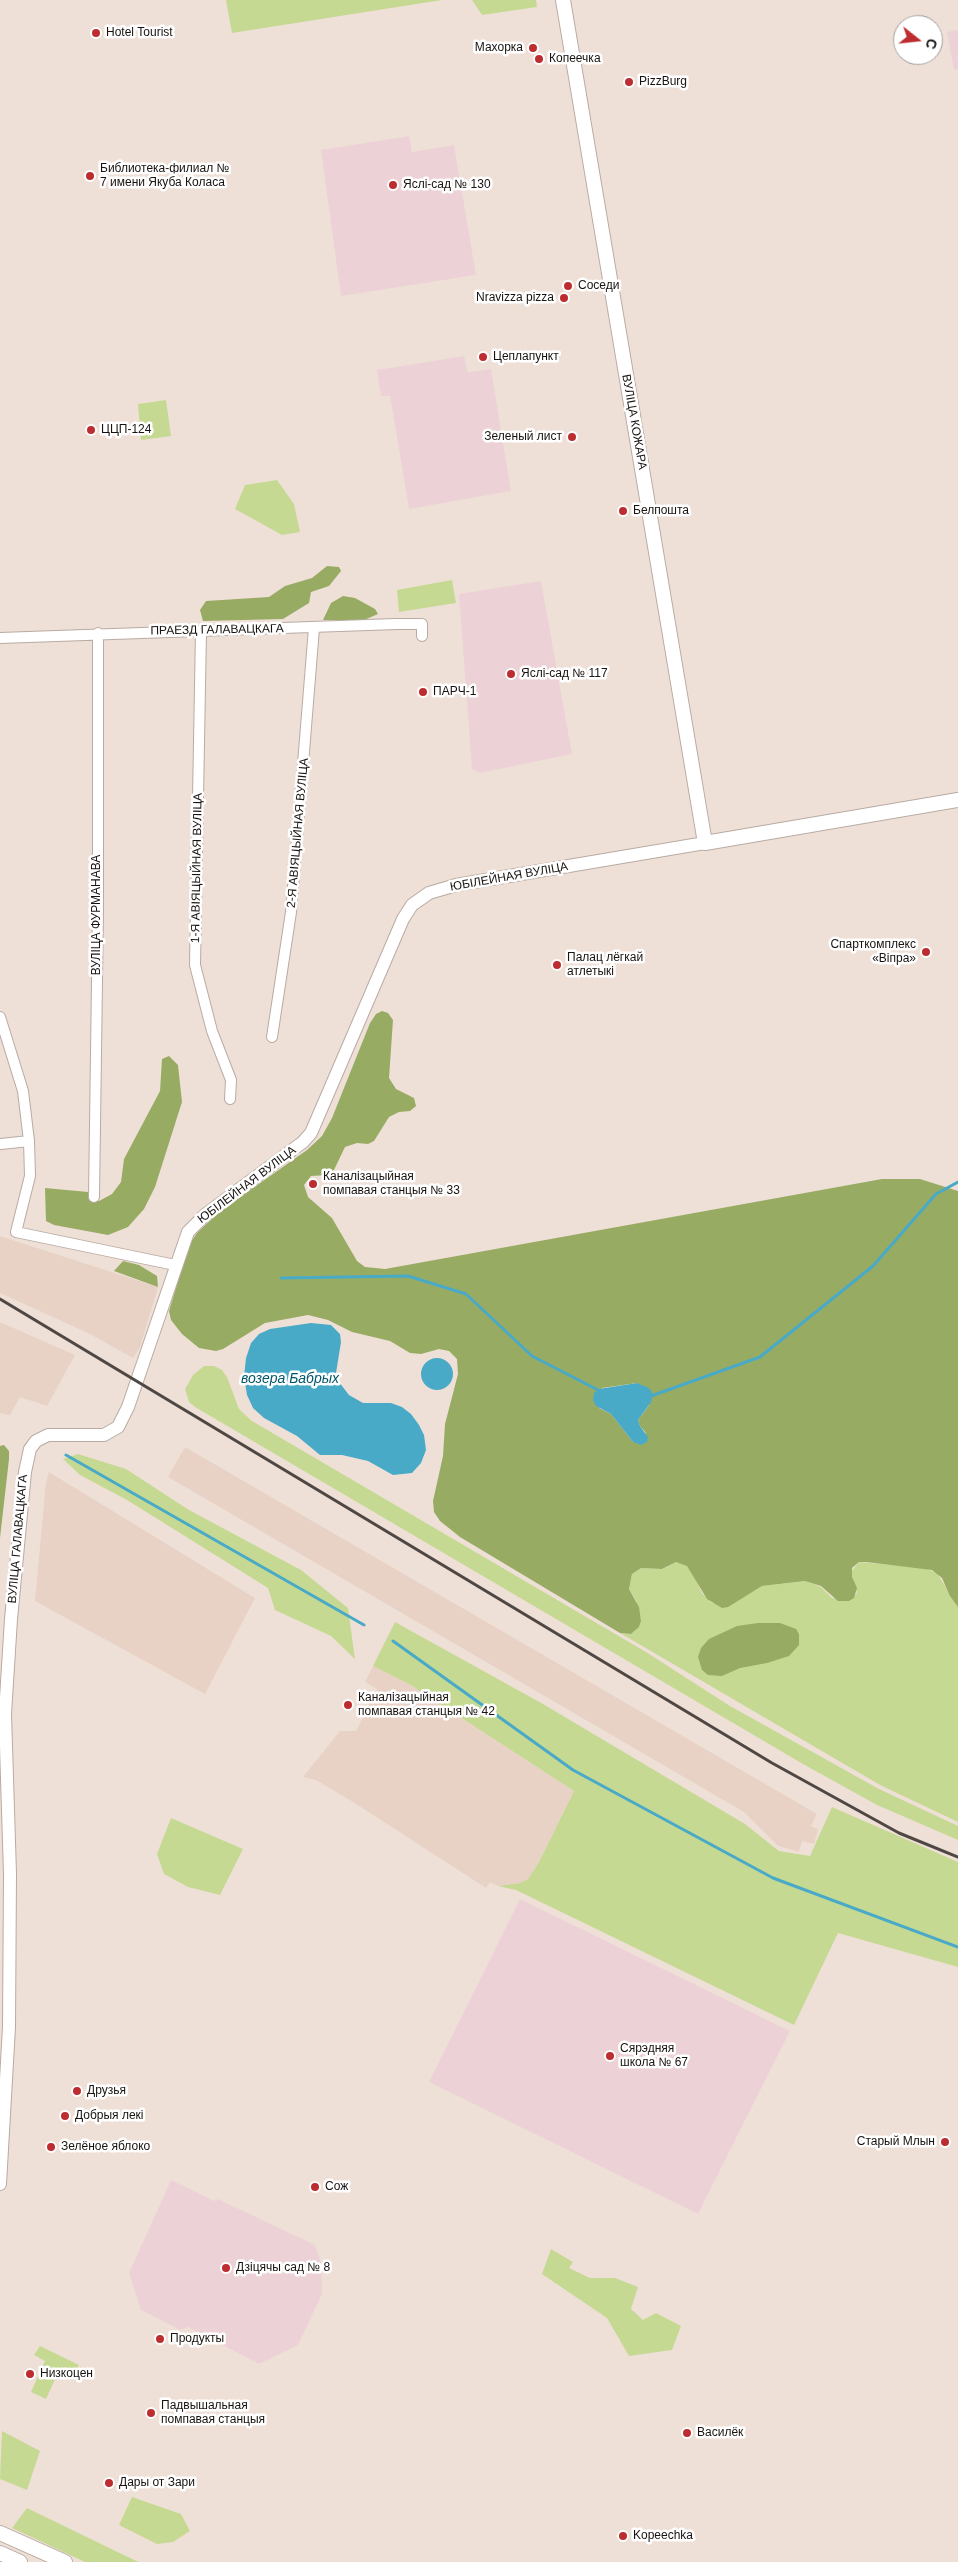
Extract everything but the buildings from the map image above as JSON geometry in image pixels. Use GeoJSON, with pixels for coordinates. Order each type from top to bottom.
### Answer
{"type":"FeatureCollection","features":[{"type":"Feature","properties":{"kind":"main road","name":"ВУЛІЦА КОЖАРА"},"geometry":{"type":"LineString","coordinates":[[563,0],[705,844]]}},
{"type":"Feature","properties":{"kind":"main road","name":"ЮБІЛЕЙНАЯ ВУЛІЦА"},"geometry":{"type":"LineString","coordinates":[[705,844],[958,800]]}},
{"type":"Feature","properties":{"kind":"main road"},"geometry":{"type":"LineString","coordinates":[[0,2533],[65,2562]]}},
{"type":"Feature","properties":{"kind":"main road"},"geometry":{"type":"LineString","coordinates":[[0,2553],[20,2562]]}},
{"type":"Feature","properties":{"kind":"street","name":"ПРАЕЗД ГАЛАВАЦКАГА"},"geometry":{"type":"LineString","coordinates":[[0,638],[201,630],[314,628],[368,624],[422,624],[422,636]]}},
{"type":"Feature","properties":{"kind":"street","name":"2-Я АВІЯЦЫЙНАЯ ВУЛІЦА"},"geometry":{"type":"LineString","coordinates":[[272,1037],[291,912],[314,628]]}},
{"type":"Feature","properties":{"kind":"street","name":"1-Я АВІЯЦЫЙНАЯ ВУЛІЦА"},"geometry":{"type":"LineString","coordinates":[[201,630],[195,965],[212,1031],[231,1080],[230,1099]]}},
{"type":"Feature","properties":{"kind":"street","name":"ВУЛІЦА ФУРМАНАВА"},"geometry":{"type":"LineString","coordinates":[[94,1197],[98,909],[98,634]]}},
{"type":"Feature","properties":{"kind":"street","name":"ЮБІЛЕЙНАЯ ВУЛІЦА"},"geometry":{"type":"LineString","coordinates":[[175,1265],[188,1232],[198,1220],[303,1142],[311,1133],[403,919],[420,898],[438,889],[456,885],[705,844]]}},
{"type":"Feature","properties":{"kind":"street"},"geometry":{"type":"LineString","coordinates":[[0,1017],[24,1091],[29,1141],[30,1176],[16,1232],[175,1265]]}},
{"type":"Feature","properties":{"kind":"street"},"geometry":{"type":"LineString","coordinates":[[2,1144],[29,1141]]}},
{"type":"Feature","properties":{"kind":"street","name":"ВУЛІЦА ГАЛАВАЦКАГА"},"geometry":{"type":"LineString","coordinates":[[0,2184],[9,2027],[10,1874],[5,1714],[11,1620],[27,1458],[33,1444],[45,1436],[58,1434],[104,1436],[118,1427],[131,1399],[175,1265]]}},
{"type":"Feature","properties":{"kind":"shaded area"},"geometry":{"type":"Polygon","coordinates":[[[958,30],[958,69],[954,70],[947,32],[958,30]]]}},
{"type":"Feature","properties":{"kind":"shaded area","name":"Яслі-сад № 130"},"geometry":{"type":"Polygon","coordinates":[[[409,136],[412,152],[454,145],[476,275],[341,296],[321,150],[409,136]]]}},
{"type":"Feature","properties":{"kind":"shaded area"},"geometry":{"type":"Polygon","coordinates":[[[464,356],[468,372],[491,369],[511,491],[409,509],[390,396],[381,396],[377,370],[464,356]]]}},
{"type":"Feature","properties":{"kind":"shaded area","name":"Яслі-сад № 117"},"geometry":{"type":"Polygon","coordinates":[[[541,581],[572,754],[480,773],[472,769],[459,594],[541,581]]]}},
{"type":"Feature","properties":{"kind":"shaded area"},"geometry":{"type":"Polygon","coordinates":[[[0,1236],[158,1287],[140,1347],[133,1358],[90,1334],[0,1293],[0,1236]]]}},
{"type":"Feature","properties":{"kind":"shaded area"},"geometry":{"type":"Polygon","coordinates":[[[0,1322],[75,1355],[47,1406],[20,1397],[10,1415],[0,1413],[0,1322]]]}},
{"type":"Feature","properties":{"kind":"shaded area"},"geometry":{"type":"Polygon","coordinates":[[[185,1447],[817,1814],[811,1826],[818,1829],[814,1844],[802,1841],[799,1852],[778,1846],[744,1812],[168,1477],[185,1447]]]}},
{"type":"Feature","properties":{"kind":"shaded area"},"geometry":{"type":"Polygon","coordinates":[[[49,1472],[255,1598],[205,1694],[35,1601],[46,1482],[49,1472]]]}},
{"type":"Feature","properties":{"kind":"shaded area"},"geometry":{"type":"Polygon","coordinates":[[[373,1666],[409,1684],[574,1791],[539,1862],[528,1879],[520,1883],[498,1886],[490,1882],[486,1888],[353,1802],[316,1780],[303,1777],[340,1731],[356,1731],[377,1689],[365,1682],[373,1666]]]}},
{"type":"Feature","properties":{"kind":"shaded area","name":"Сярэдняя школа № 67"},"geometry":{"type":"Polygon","coordinates":[[[520,1899],[790,2031],[698,2214],[429,2082],[520,1899]]]}},
{"type":"Feature","properties":{"kind":"shaded area","name":"Дзіцячы сад № 8"},"geometry":{"type":"Polygon","coordinates":[[[171,2180],[214,2201],[218,2199],[315,2245],[321,2263],[322,2294],[298,2345],[259,2364],[188,2327],[180,2330],[141,2310],[129,2273],[171,2180]]]}},
{"type":"Feature","properties":{"kind":"green space"},"geometry":{"type":"Polygon","coordinates":[[[226,0],[442,0],[232,33],[226,0]]]}},
{"type":"Feature","properties":{"kind":"green space"},"geometry":{"type":"Polygon","coordinates":[[[472,0],[536,0],[537,7],[482,15],[472,0]]]}},
{"type":"Feature","properties":{"kind":"green space"},"geometry":{"type":"Polygon","coordinates":[[[166,400],[171,436],[141,440],[138,404],[166,400]]]}},
{"type":"Feature","properties":{"kind":"green space"},"geometry":{"type":"Polygon","coordinates":[[[277,480],[294,504],[300,532],[282,535],[235,509],[245,485],[277,480]]]}},
{"type":"Feature","properties":{"kind":"green space"},"geometry":{"type":"Polygon","coordinates":[[[327,566],[339,567],[341,571],[329,586],[311,592],[309,603],[283,619],[203,621],[200,610],[206,601],[269,597],[285,586],[312,578],[327,566]]]}},
{"type":"Feature","properties":{"kind":"green space"},"geometry":{"type":"Polygon","coordinates":[[[452,580],[456,603],[399,612],[397,590],[452,580]]]}},
{"type":"Feature","properties":{"kind":"green space"},"geometry":{"type":"Polygon","coordinates":[[[343,596],[355,598],[375,609],[378,614],[364,620],[323,620],[331,603],[343,596]]]}},
{"type":"Feature","properties":{"kind":"green space"},"geometry":{"type":"Polygon","coordinates":[[[382,1011],[388,1013],[393,1020],[389,1078],[396,1089],[414,1098],[416,1106],[410,1111],[399,1112],[389,1117],[374,1141],[368,1144],[357,1143],[345,1147],[333,1172],[328,1175],[311,1176],[304,1185],[308,1197],[332,1218],[357,1261],[365,1267],[385,1269],[882,1179],[920,1179],[958,1191],[958,1607],[950,1596],[942,1578],[932,1570],[859,1562],[852,1568],[852,1577],[857,1588],[854,1598],[849,1601],[838,1601],[821,1586],[805,1581],[762,1586],[728,1607],[722,1608],[707,1599],[687,1566],[676,1562],[662,1569],[641,1568],[632,1574],[629,1589],[639,1607],[641,1621],[639,1627],[631,1634],[620,1633],[460,1537],[440,1521],[434,1512],[433,1501],[443,1456],[445,1424],[458,1374],[457,1359],[449,1351],[439,1349],[421,1354],[410,1353],[390,1341],[352,1332],[328,1320],[308,1315],[265,1323],[223,1349],[216,1351],[199,1348],[182,1334],[171,1320],[169,1311],[189,1245],[197,1233],[219,1212],[307,1150],[322,1136],[332,1118],[370,1023],[376,1014],[382,1011]],[[637,1383],[602,1388],[599,1408],[611,1414],[633,1442],[646,1433],[638,1420],[649,1405],[637,1383]]]}},
{"type":"Feature","properties":{"kind":"green space"},"geometry":{"type":"Polygon","coordinates":[[[169,1056],[178,1065],[182,1102],[155,1187],[144,1209],[128,1227],[108,1235],[54,1225],[46,1221],[45,1188],[88,1192],[89,1200],[99,1201],[112,1194],[121,1182],[124,1159],[160,1091],[162,1059],[169,1056]]]}},
{"type":"Feature","properties":{"kind":"green space"},"geometry":{"type":"Polygon","coordinates":[[[123,1261],[139,1265],[157,1276],[158,1287],[114,1271],[123,1261]]]}},
{"type":"Feature","properties":{"kind":"green space"},"geometry":{"type":"Polygon","coordinates":[[[204,1366],[214,1366],[222,1370],[227,1377],[239,1409],[252,1421],[646,1652],[730,1706],[879,1789],[958,1826],[958,1840],[877,1805],[803,1764],[195,1407],[189,1402],[185,1389],[193,1375],[204,1366]]]}},
{"type":"Feature","properties":{"kind":"green space"},"geometry":{"type":"Polygon","coordinates":[[[4,1445],[9,1451],[9,1459],[0,1538],[0,1446],[4,1445]]]}},
{"type":"Feature","properties":{"kind":"green space"},"geometry":{"type":"Polygon","coordinates":[[[78,1454],[126,1469],[189,1510],[301,1570],[348,1608],[355,1659],[331,1636],[275,1610],[268,1588],[127,1500],[80,1475],[63,1459],[78,1454]]]}},
{"type":"Feature","properties":{"kind":"green space"},"geometry":{"type":"Polygon","coordinates":[[[676,1562],[684,1563],[691,1569],[702,1593],[712,1603],[733,1603],[762,1586],[806,1581],[821,1587],[832,1598],[849,1601],[857,1593],[850,1573],[859,1562],[925,1568],[937,1573],[958,1607],[958,1822],[880,1785],[620,1633],[631,1634],[639,1627],[641,1621],[636,1600],[629,1589],[632,1574],[641,1568],[663,1569],[676,1562]]]}},
{"type":"Feature","properties":{"kind":"green space"},"geometry":{"type":"Polygon","coordinates":[[[395,1622],[543,1704],[745,1824],[779,1851],[810,1856],[832,1807],[958,1862],[958,1967],[838,1933],[794,2025],[516,1890],[498,1886],[520,1883],[528,1879],[539,1862],[574,1791],[409,1684],[373,1666],[395,1622]]]}},
{"type":"Feature","properties":{"kind":"green space"},"geometry":{"type":"Polygon","coordinates":[[[758,1623],[780,1623],[796,1629],[799,1634],[799,1645],[789,1656],[767,1663],[740,1668],[722,1676],[708,1675],[702,1670],[698,1657],[701,1648],[709,1639],[737,1626],[758,1623]]]}},
{"type":"Feature","properties":{"kind":"green space"},"geometry":{"type":"Polygon","coordinates":[[[171,1818],[243,1849],[220,1895],[188,1887],[164,1874],[157,1854],[171,1818]]]}},
{"type":"Feature","properties":{"kind":"green space"},"geometry":{"type":"Polygon","coordinates":[[[551,2249],[573,2262],[569,2268],[590,2278],[615,2278],[638,2287],[631,2309],[643,2320],[656,2313],[681,2326],[672,2350],[629,2356],[607,2318],[542,2274],[551,2249]]]}},
{"type":"Feature","properties":{"kind":"green space"},"geometry":{"type":"Polygon","coordinates":[[[40,2346],[79,2365],[74,2374],[57,2375],[46,2399],[31,2392],[45,2361],[34,2355],[40,2346]]]}},
{"type":"Feature","properties":{"kind":"green space"},"geometry":{"type":"Polygon","coordinates":[[[2,2431],[40,2451],[27,2490],[0,2479],[2,2431]]]}},
{"type":"Feature","properties":{"kind":"green space"},"geometry":{"type":"Polygon","coordinates":[[[132,2497],[181,2514],[190,2531],[173,2542],[157,2544],[119,2525],[132,2497]]]}},
{"type":"Feature","properties":{"kind":"green space"},"geometry":{"type":"Polygon","coordinates":[[[27,2508],[139,2562],[85,2562],[12,2528],[27,2508]]]}},
{"type":"Feature","properties":{"kind":"water","name":"возера Бабрых"},"geometry":{"type":"Polygon","coordinates":[[[311,1323],[331,1325],[340,1334],[341,1342],[336,1373],[339,1382],[349,1395],[363,1403],[391,1403],[402,1407],[411,1414],[419,1425],[424,1435],[426,1450],[421,1463],[412,1473],[393,1475],[368,1461],[342,1455],[320,1455],[297,1436],[264,1418],[253,1408],[247,1395],[244,1377],[246,1358],[251,1343],[259,1334],[270,1329],[311,1323]]]}},
{"type":"Feature","properties":{"kind":"water"},"geometry":{"type":"Polygon","coordinates":[[[437,1358],[443,1359],[448,1363],[452,1368],[452,1380],[448,1385],[443,1389],[437,1390],[431,1389],[426,1385],[422,1380],[421,1374],[422,1368],[426,1363],[431,1359],[437,1358]]]}},
{"type":"Feature","properties":{"kind":"water"},"geometry":{"type":"Polygon","coordinates":[[[637,1383],[649,1388],[653,1394],[651,1402],[638,1420],[648,1437],[647,1442],[641,1445],[633,1442],[611,1414],[596,1406],[593,1400],[594,1393],[599,1389],[637,1383]]]}},
{"type":"Feature","properties":{"kind":"waterway"},"geometry":{"type":"LineString","coordinates":[[651,1396],[760,1357],[873,1266],[936,1194],[958,1182]]}},
{"type":"Feature","properties":{"kind":"waterway"},"geometry":{"type":"LineString","coordinates":[[281,1278],[408,1276],[466,1294],[532,1356],[600,1391]]}},
{"type":"Feature","properties":{"kind":"waterway"},"geometry":{"type":"LineString","coordinates":[[66,1455],[364,1625]]}},
{"type":"Feature","properties":{"kind":"waterway"},"geometry":{"type":"LineString","coordinates":[[393,1641],[573,1770],[773,1878],[958,1947]]}},
{"type":"Feature","properties":{"kind":"railway"},"geometry":{"type":"LineString","coordinates":[[0,1299],[772,1763],[899,1833],[958,1857]]}},
{"type":"Feature","properties":{"kind":"place","name":"Hotel Tourist"},"geometry":{"type":"Point","coordinates":[96,33]}},
{"type":"Feature","properties":{"kind":"place","name":"Махорка"},"geometry":{"type":"Point","coordinates":[533,48]}},
{"type":"Feature","properties":{"kind":"place","name":"Копеечка"},"geometry":{"type":"Point","coordinates":[539,59]}},
{"type":"Feature","properties":{"kind":"place","name":"PizzBurg"},"geometry":{"type":"Point","coordinates":[629,82]}},
{"type":"Feature","properties":{"kind":"place","name":"Библиотека-филиал № 7 имени Якуба Коласа"},"geometry":{"type":"Point","coordinates":[90,176]}},
{"type":"Feature","properties":{"kind":"place","name":"Яслі-сад № 130"},"geometry":{"type":"Point","coordinates":[393,185]}},
{"type":"Feature","properties":{"kind":"place","name":"Соседи"},"geometry":{"type":"Point","coordinates":[568,286]}},
{"type":"Feature","properties":{"kind":"place","name":"Nravizza pizza"},"geometry":{"type":"Point","coordinates":[564,298]}},
{"type":"Feature","properties":{"kind":"place","name":"Цеплапункт"},"geometry":{"type":"Point","coordinates":[483,357]}},
{"type":"Feature","properties":{"kind":"place","name":"ЦЦП-124"},"geometry":{"type":"Point","coordinates":[91,430]}},
{"type":"Feature","properties":{"kind":"place","name":"Зеленый лист"},"geometry":{"type":"Point","coordinates":[572,437]}},
{"type":"Feature","properties":{"kind":"place","name":"Белпошта"},"geometry":{"type":"Point","coordinates":[623,511]}},
{"type":"Feature","properties":{"kind":"place","name":"Яслі-сад № 117"},"geometry":{"type":"Point","coordinates":[511,674]}},
{"type":"Feature","properties":{"kind":"place","name":"ПАРЧ-1"},"geometry":{"type":"Point","coordinates":[423,692]}},
{"type":"Feature","properties":{"kind":"place","name":"Спарткомплекс «Віпра»"},"geometry":{"type":"Point","coordinates":[926,952]}},
{"type":"Feature","properties":{"kind":"place","name":"Палац лёгкай атлетыкі"},"geometry":{"type":"Point","coordinates":[557,965]}},
{"type":"Feature","properties":{"kind":"place","name":"Каналізацыйная помпавая станцыя № 33"},"geometry":{"type":"Point","coordinates":[313,1184]}},
{"type":"Feature","properties":{"kind":"place","name":"Каналізацыйная помпавая станцыя № 42"},"geometry":{"type":"Point","coordinates":[348,1705]}},
{"type":"Feature","properties":{"kind":"place","name":"Сярэдняя школа № 67"},"geometry":{"type":"Point","coordinates":[610,2056]}},
{"type":"Feature","properties":{"kind":"place","name":"Друзья"},"geometry":{"type":"Point","coordinates":[77,2091]}},
{"type":"Feature","properties":{"kind":"place","name":"Добрыя лекі"},"geometry":{"type":"Point","coordinates":[65,2116]}},
{"type":"Feature","properties":{"kind":"place","name":"Старый Млын"},"geometry":{"type":"Point","coordinates":[945,2142]}},
{"type":"Feature","properties":{"kind":"place","name":"Зелёное яблоко"},"geometry":{"type":"Point","coordinates":[51,2147]}},
{"type":"Feature","properties":{"kind":"place","name":"Сож"},"geometry":{"type":"Point","coordinates":[315,2187]}},
{"type":"Feature","properties":{"kind":"place","name":"Дзіцячы сад № 8"},"geometry":{"type":"Point","coordinates":[226,2268]}},
{"type":"Feature","properties":{"kind":"place","name":"Продукты"},"geometry":{"type":"Point","coordinates":[160,2339]}},
{"type":"Feature","properties":{"kind":"place","name":"Низкоцен"},"geometry":{"type":"Point","coordinates":[30,2374]}},
{"type":"Feature","properties":{"kind":"place","name":"Падвышальная помпавая станцыя"},"geometry":{"type":"Point","coordinates":[151,2413]}},
{"type":"Feature","properties":{"kind":"place","name":"Василёк"},"geometry":{"type":"Point","coordinates":[687,2433]}},
{"type":"Feature","properties":{"kind":"place","name":"Дары от Зари"},"geometry":{"type":"Point","coordinates":[109,2483]}},
{"type":"Feature","properties":{"kind":"place","name":"Kopeechka"},"geometry":{"type":"Point","coordinates":[623,2536]}}]}
